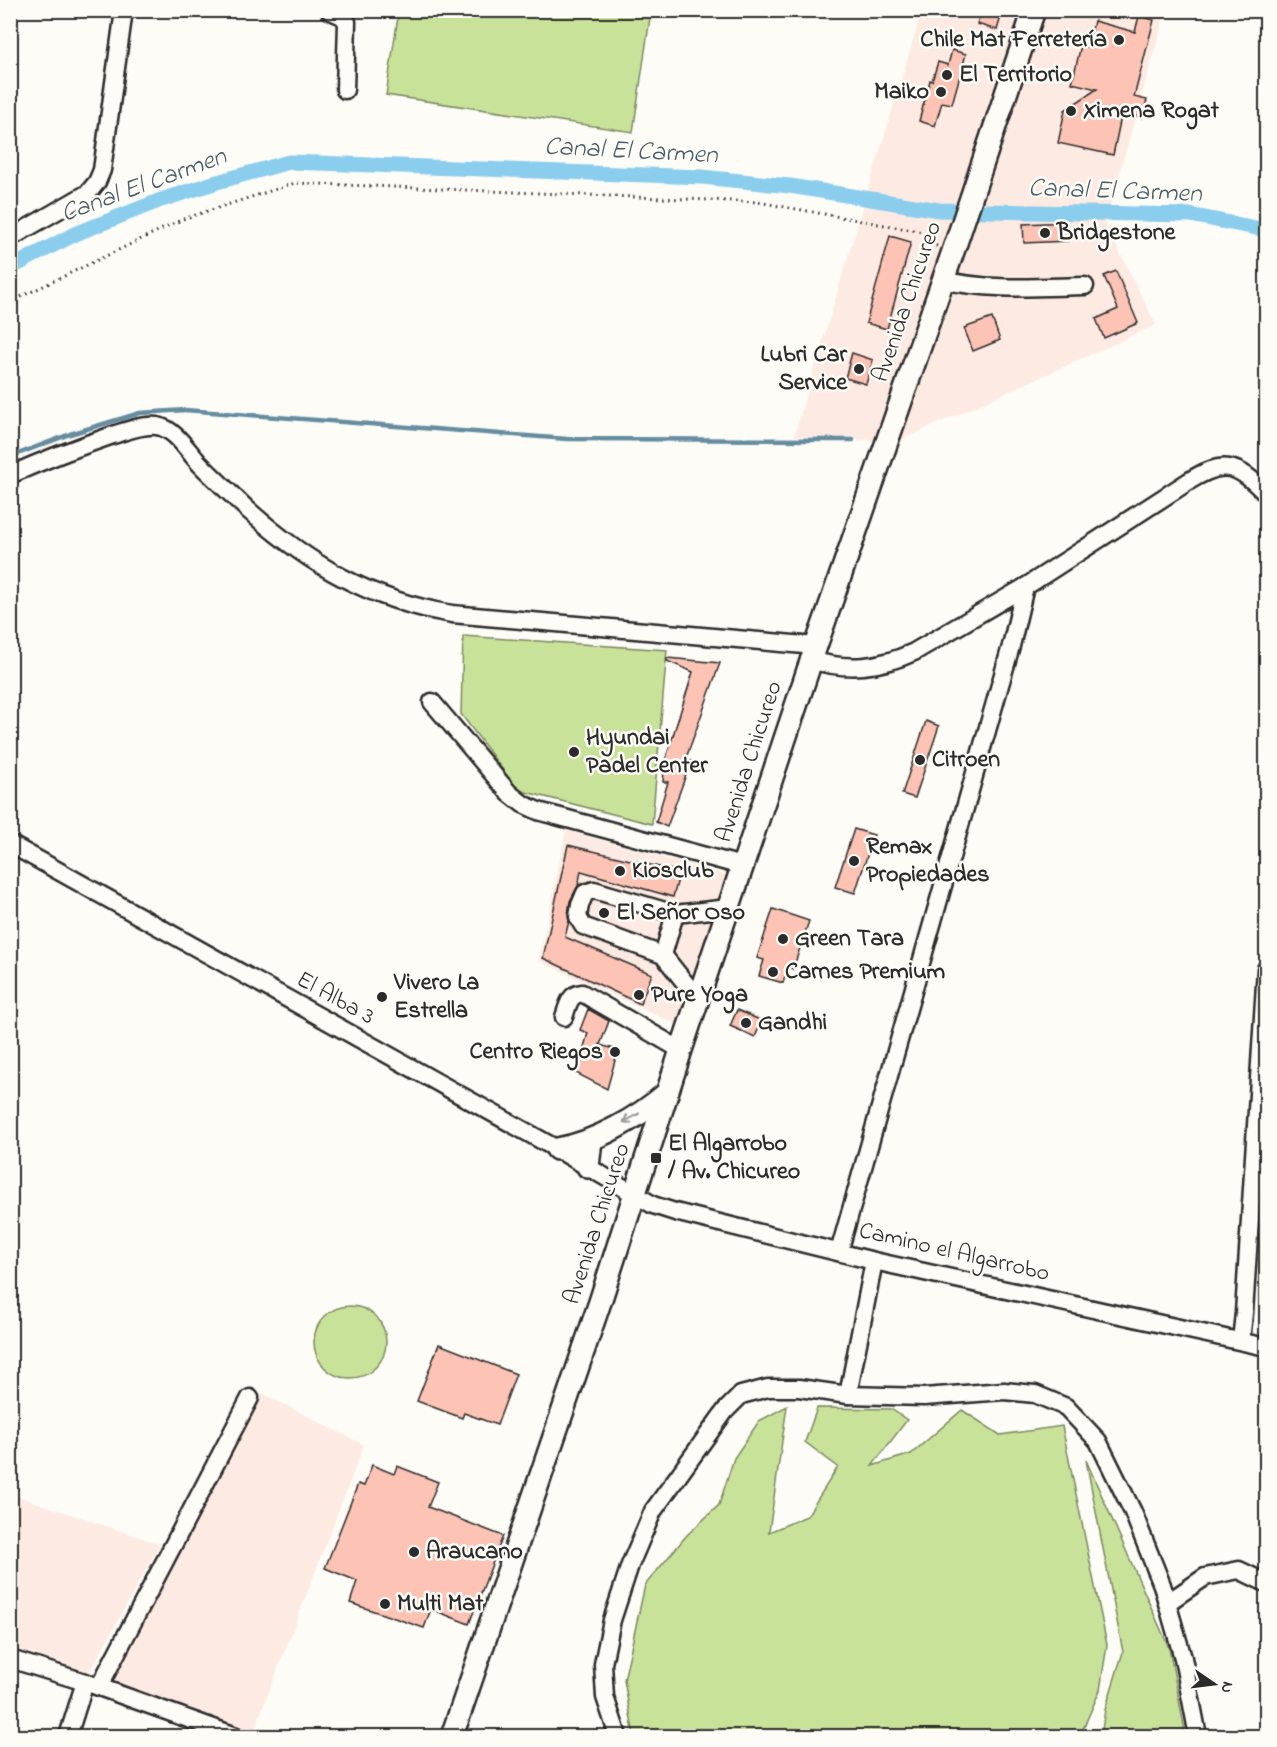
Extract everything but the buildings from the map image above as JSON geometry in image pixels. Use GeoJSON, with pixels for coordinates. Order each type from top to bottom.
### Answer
{"type":"FeatureCollection","features":[{"type":"Feature","properties":{"kind":"main road","name":"Avenida Chicureo"},"geometry":{"type":"LineString","coordinates":[[452,1737],[597,1314],[742,866],[1034,10]]}},
{"type":"Feature","properties":{"kind":"main road"},"geometry":{"type":"LineString","coordinates":[[557,1149],[591,1140],[644,1111],[667,1093]]}},
{"type":"Feature","properties":{"kind":"main road"},"geometry":{"type":"LineString","coordinates":[[588,1167],[591,1140]]}},
{"type":"Feature","properties":{"kind":"street"},"geometry":{"type":"LineString","coordinates":[[10,238],[88,193],[97,183],[102,170],[124,10]]}},
{"type":"Feature","properties":{"kind":"street"},"geometry":{"type":"LineString","coordinates":[[329,10],[342,16],[347,22],[345,90]]}},
{"type":"Feature","properties":{"kind":"street"},"geometry":{"type":"LineString","coordinates":[[942,280],[966,285],[1003,288],[1085,286]]}},
{"type":"Feature","properties":{"kind":"street"},"geometry":{"type":"LineString","coordinates":[[10,476],[63,453],[135,428],[160,427],[174,435],[200,464],[248,509],[305,555],[336,575],[387,598],[415,607],[452,614],[814,653],[838,667],[852,668],[874,666],[914,652],[1025,587],[1186,483],[1216,467],[1232,468],[1248,477],[1266,494]]}},
{"type":"Feature","properties":{"kind":"street"},"geometry":{"type":"LineString","coordinates":[[839,1252],[1011,646],[1025,587]]}},
{"type":"Feature","properties":{"kind":"street"},"geometry":{"type":"LineString","coordinates":[[432,702],[509,793],[523,804],[538,811],[742,866]]}},
{"type":"Feature","properties":{"kind":"street","name":"El Alba 3"},"geometry":{"type":"LineString","coordinates":[[10,844],[557,1149],[635,1195]]}},
{"type":"Feature","properties":{"kind":"street"},"geometry":{"type":"LineString","coordinates":[[698,999],[663,955],[583,926],[578,918],[580,905],[585,893],[594,890],[675,914],[729,908]]}},
{"type":"Feature","properties":{"kind":"street"},"geometry":{"type":"LineString","coordinates":[[663,955],[675,914]]}},
{"type":"Feature","properties":{"kind":"street"},"geometry":{"type":"LineString","coordinates":[[1240,1341],[1244,1312],[1266,969]]}},
{"type":"Feature","properties":{"kind":"street"},"geometry":{"type":"LineString","coordinates":[[564,1017],[575,993],[582,993],[681,1050]]}},
{"type":"Feature","properties":{"kind":"street","name":"Camino el Algarrobo"},"geometry":{"type":"LineString","coordinates":[[635,1195],[653,1205],[675,1212],[874,1261],[1266,1347]]}},
{"type":"Feature","properties":{"kind":"street"},"geometry":{"type":"LineString","coordinates":[[848,1395],[874,1261]]}},
{"type":"Feature","properties":{"kind":"street"},"geometry":{"type":"LineString","coordinates":[[618,1737],[605,1697],[603,1664],[612,1620],[630,1565],[653,1511],[725,1411],[741,1395],[768,1388],[799,1388],[848,1395],[924,1397],[1004,1391],[1035,1394],[1066,1407],[1098,1441],[1133,1512],[1162,1585],[1183,1659],[1198,1737]]}},
{"type":"Feature","properties":{"kind":"street"},"geometry":{"type":"LineString","coordinates":[[68,1737],[92,1685],[250,1398]]}},
{"type":"Feature","properties":{"kind":"street"},"geometry":{"type":"LineString","coordinates":[[1167,1603],[1205,1577],[1239,1570],[1266,1583]]}},
{"type":"Feature","properties":{"kind":"street"},"geometry":{"type":"LineString","coordinates":[[10,1659],[92,1685],[236,1737]]}},
{"type":"Feature","properties":{"kind":"path"},"geometry":{"type":"LineString","coordinates":[[10,302],[183,219],[296,183],[758,202],[923,232],[931,244],[955,246]]}},
{"type":"Feature","properties":{"kind":"shaded area"},"geometry":{"type":"Polygon","coordinates":[[[922,11],[1166,11],[1105,223],[1156,325],[897,442],[794,436],[922,11]]]}},
{"type":"Feature","properties":{"kind":"shaded area"},"geometry":{"type":"Polygon","coordinates":[[[566,830],[726,875],[682,1027],[539,961],[566,830]]]}},
{"type":"Feature","properties":{"kind":"shaded area"},"geometry":{"type":"Polygon","coordinates":[[[262,1393],[364,1445],[254,1731],[112,1681],[262,1393]]]}},
{"type":"Feature","properties":{"kind":"shaded area"},"geometry":{"type":"Polygon","coordinates":[[[11,1494],[160,1544],[89,1673],[11,1647],[11,1494]]]}},
{"type":"Feature","properties":{"kind":"green space"},"geometry":{"type":"Polygon","coordinates":[[[399,10],[651,11],[633,132],[386,95],[399,10]]]}},
{"type":"Feature","properties":{"kind":"green space","name":"Hyundai Padel Center"},"geometry":{"type":"Polygon","coordinates":[[[463,636],[667,650],[652,824],[518,790],[461,714],[463,636]]]}},
{"type":"Feature","properties":{"kind":"green space"},"geometry":{"type":"Polygon","coordinates":[[[350,1306],[370,1312],[380,1322],[386,1342],[380,1362],[370,1372],[350,1378],[330,1372],[320,1362],[314,1342],[320,1322],[330,1312],[350,1306]]]}},
{"type":"Feature","properties":{"kind":"green space"},"geometry":{"type":"Polygon","coordinates":[[[787,1406],[769,1532],[807,1516],[838,1467],[805,1442],[817,1408],[891,1409],[907,1420],[872,1466],[911,1454],[962,1410],[1000,1435],[1062,1426],[1107,1645],[1100,1690],[1082,1736],[634,1736],[624,1680],[645,1585],[687,1535],[719,1505],[734,1458],[759,1421],[787,1406]]]}},
{"type":"Feature","properties":{"kind":"green space"},"geometry":{"type":"Polygon","coordinates":[[[1086,1460],[1169,1648],[1186,1736],[1101,1736],[1105,1710],[1123,1652],[1086,1460]]]}},
{"type":"Feature","properties":{"kind":"waterway","name":"Canal El Carmen"},"geometry":{"type":"LineString","coordinates":[[10,268],[75,234],[161,200],[289,162],[702,177],[790,186],[939,210],[1190,215],[1266,230]]}},
{"type":"Feature","properties":{"kind":"waterway"},"geometry":{"type":"LineString","coordinates":[[10,457],[70,434],[140,413],[185,410],[567,439],[853,440]]}},
{"type":"Feature","properties":{"kind":"place","name":"Chile Mat Ferretería"},"geometry":{"type":"Point","coordinates":[1119,40]}},
{"type":"Feature","properties":{"kind":"place","name":"El Territorio"},"geometry":{"type":"Point","coordinates":[947,75]}},
{"type":"Feature","properties":{"kind":"place","name":"Maiko"},"geometry":{"type":"Point","coordinates":[941,92]}},
{"type":"Feature","properties":{"kind":"place","name":"Ximena Rogat"},"geometry":{"type":"Point","coordinates":[1071,111]}},
{"type":"Feature","properties":{"kind":"place","name":"Bridgestone"},"geometry":{"type":"Point","coordinates":[1045,233]}},
{"type":"Feature","properties":{"kind":"place","name":"Lubri Car Service"},"geometry":{"type":"Point","coordinates":[859,369]}},
{"type":"Feature","properties":{"kind":"place","name":"Hyundai Padel Center"},"geometry":{"type":"Point","coordinates":[574,752]}},
{"type":"Feature","properties":{"kind":"place","name":"Citroen"},"geometry":{"type":"Point","coordinates":[920,760]}},
{"type":"Feature","properties":{"kind":"place","name":"Remax Propiedades"},"geometry":{"type":"Point","coordinates":[854,861]}},
{"type":"Feature","properties":{"kind":"place","name":"Kiosclub"},"geometry":{"type":"Point","coordinates":[620,871]}},
{"type":"Feature","properties":{"kind":"place","name":"El Señor Oso"},"geometry":{"type":"Point","coordinates":[604,913]}},
{"type":"Feature","properties":{"kind":"place","name":"Green Tara"},"geometry":{"type":"Point","coordinates":[783,939]}},
{"type":"Feature","properties":{"kind":"place","name":"Carnes Premium"},"geometry":{"type":"Point","coordinates":[773,972]}},
{"type":"Feature","properties":{"kind":"place","name":"Pure Yoga"},"geometry":{"type":"Point","coordinates":[639,995]}},
{"type":"Feature","properties":{"kind":"place","name":"Vivero La Estrella"},"geometry":{"type":"Point","coordinates":[382,997]}},
{"type":"Feature","properties":{"kind":"place","name":"Gandhi"},"geometry":{"type":"Point","coordinates":[746,1023]}},
{"type":"Feature","properties":{"kind":"place","name":"Centro Riegos"},"geometry":{"type":"Point","coordinates":[615,1052]}},
{"type":"Feature","properties":{"kind":"place","name":"El Algarrobo / Av. Chicureo"},"geometry":{"type":"Point","coordinates":[656,1158]}},
{"type":"Feature","properties":{"kind":"place","name":"Araucano"},"geometry":{"type":"Point","coordinates":[414,1552]}},
{"type":"Feature","properties":{"kind":"place","name":"Multi Mat"},"geometry":{"type":"Point","coordinates":[385,1604]}}]}
